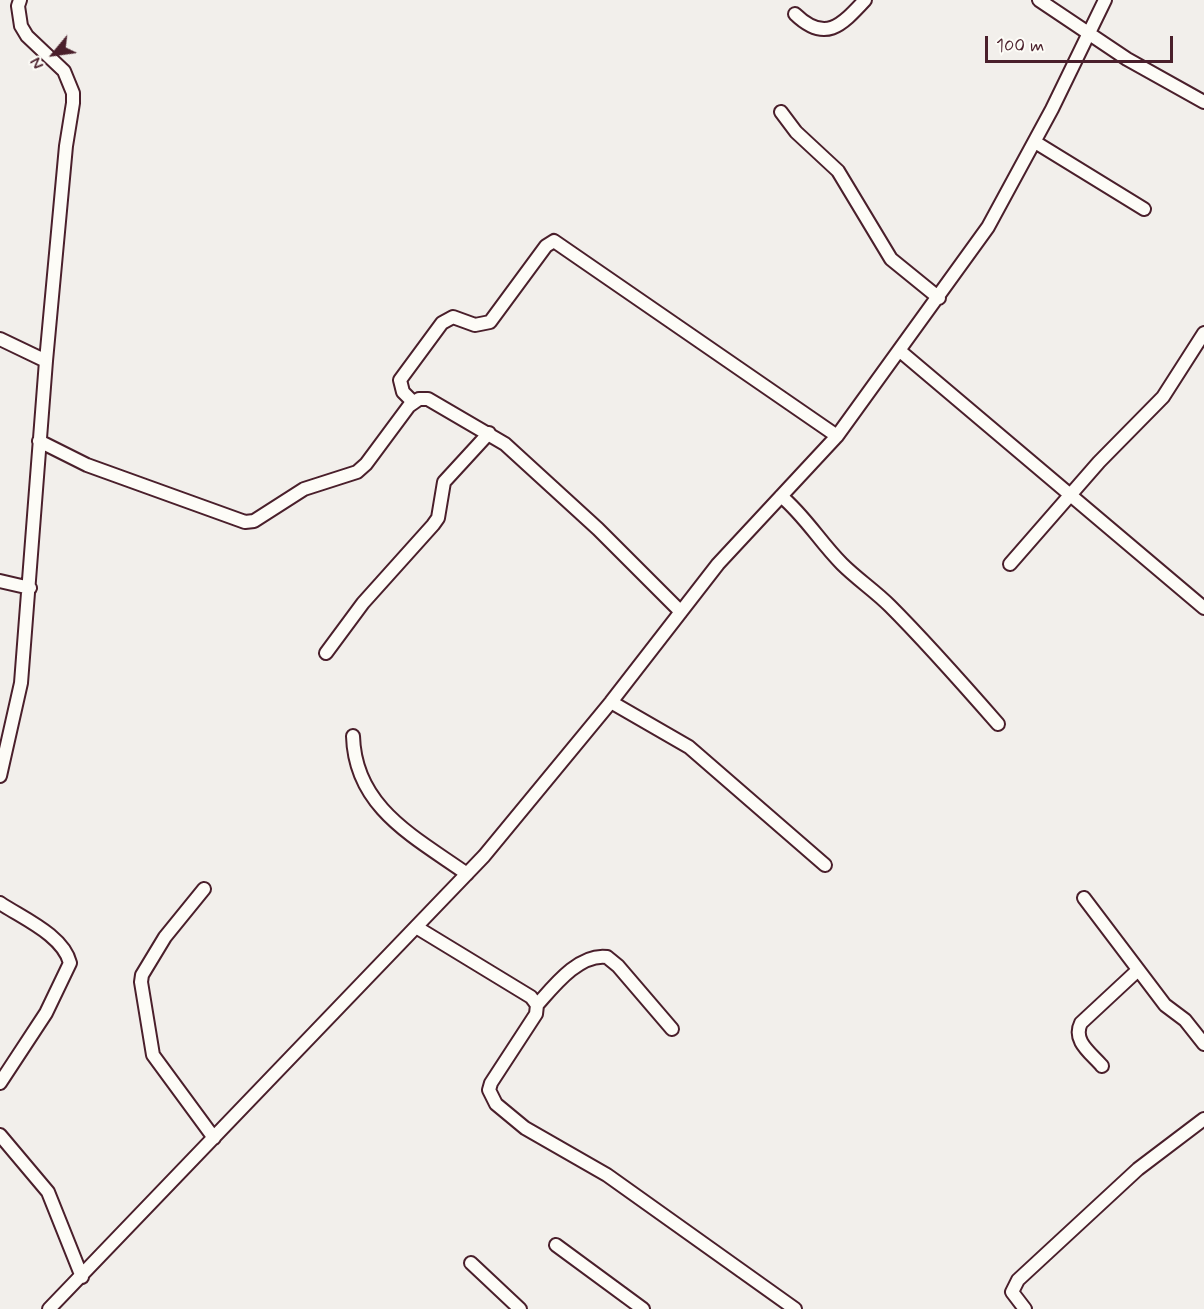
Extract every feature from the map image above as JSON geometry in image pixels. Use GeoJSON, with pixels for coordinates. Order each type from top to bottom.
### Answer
{"type":"FeatureCollection","features":[{"type":"Feature","properties":{"kind":"street"},"geometry":{"type":"LineString","coordinates":[[0,776],[21,683],[46,361],[73,93],[64,71],[27,36],[21,26],[18,6],[20,0]]}},
{"type":"Feature","properties":{"kind":"street"},"geometry":{"type":"LineString","coordinates":[[795,14],[808,27],[823,30],[842,22],[865,0]]}},
{"type":"Feature","properties":{"kind":"street"},"geometry":{"type":"LineString","coordinates":[[1040,0],[1088,34],[1204,102]]}},
{"type":"Feature","properties":{"kind":"street"},"geometry":{"type":"LineString","coordinates":[[49,1309],[512,825],[743,535],[837,436],[939,298],[988,227],[1035,142],[1105,0]]}},
{"type":"Feature","properties":{"kind":"street"},"geometry":{"type":"LineString","coordinates":[[781,112],[796,132],[838,171],[891,259],[939,298]]}},
{"type":"Feature","properties":{"kind":"street"},"geometry":{"type":"LineString","coordinates":[[1035,142],[1144,209]]}},
{"type":"Feature","properties":{"kind":"street"},"geometry":{"type":"LineString","coordinates":[[413,402],[403,392],[400,380],[442,323],[453,317],[475,325],[490,322],[546,246],[554,241],[837,436]]}},
{"type":"Feature","properties":{"kind":"street"},"geometry":{"type":"LineString","coordinates":[[1010,564],[1071,493],[1163,398],[1204,333]]}},
{"type":"Feature","properties":{"kind":"street"},"geometry":{"type":"LineString","coordinates":[[0,339],[46,361]]}},
{"type":"Feature","properties":{"kind":"street"},"geometry":{"type":"LineString","coordinates":[[900,351],[1071,493],[1204,608]]}},
{"type":"Feature","properties":{"kind":"street"},"geometry":{"type":"LineString","coordinates":[[39,441],[87,465],[245,522],[254,521],[304,489],[357,472],[366,464],[413,402],[428,399],[437,402],[505,444],[583,515],[681,612]]}},
{"type":"Feature","properties":{"kind":"street"},"geometry":{"type":"LineString","coordinates":[[326,653],[363,603],[433,525],[438,518],[444,482],[489,434]]}},
{"type":"Feature","properties":{"kind":"street"},"geometry":{"type":"LineString","coordinates":[[781,496],[805,517],[822,542],[842,564],[938,654],[998,724]]}},
{"type":"Feature","properties":{"kind":"street"},"geometry":{"type":"LineString","coordinates":[[0,581],[30,588]]}},
{"type":"Feature","properties":{"kind":"street"},"geometry":{"type":"LineString","coordinates":[[611,702],[689,747],[825,866]]}},
{"type":"Feature","properties":{"kind":"street"},"geometry":{"type":"LineString","coordinates":[[353,736],[357,768],[378,807],[392,820],[467,874]]}},
{"type":"Feature","properties":{"kind":"street"},"geometry":{"type":"LineString","coordinates":[[204,888],[165,937],[142,975],[141,982],[153,1055],[214,1138]]}},
{"type":"Feature","properties":{"kind":"street"},"geometry":{"type":"LineString","coordinates":[[1084,898],[1170,1010],[1185,1020],[1204,1044]]}},
{"type":"Feature","properties":{"kind":"street"},"geometry":{"type":"LineString","coordinates":[[0,903],[54,939],[68,954],[70,963],[46,1013],[0,1083]]}},
{"type":"Feature","properties":{"kind":"street"},"geometry":{"type":"LineString","coordinates":[[416,927],[531,997],[537,1005]]}},
{"type":"Feature","properties":{"kind":"street"},"geometry":{"type":"LineString","coordinates":[[672,1029],[618,966],[607,957],[595,957],[566,973],[537,1005],[536,1014],[489,1090],[496,1104],[525,1128],[607,1175],[795,1309]]}},
{"type":"Feature","properties":{"kind":"street"},"geometry":{"type":"LineString","coordinates":[[1102,1066],[1078,1039],[1077,1031],[1081,1023],[1138,969]]}},
{"type":"Feature","properties":{"kind":"street"},"geometry":{"type":"LineString","coordinates":[[1025,1309],[1012,1292],[1018,1280],[1122,1184],[1164,1148],[1204,1119]]}},
{"type":"Feature","properties":{"kind":"street"},"geometry":{"type":"LineString","coordinates":[[0,1135],[39,1178],[48,1192],[82,1277]]}},
{"type":"Feature","properties":{"kind":"street"},"geometry":{"type":"LineString","coordinates":[[556,1245],[644,1309]]}},
{"type":"Feature","properties":{"kind":"street"},"geometry":{"type":"LineString","coordinates":[[471,1263],[520,1309]]}}]}
